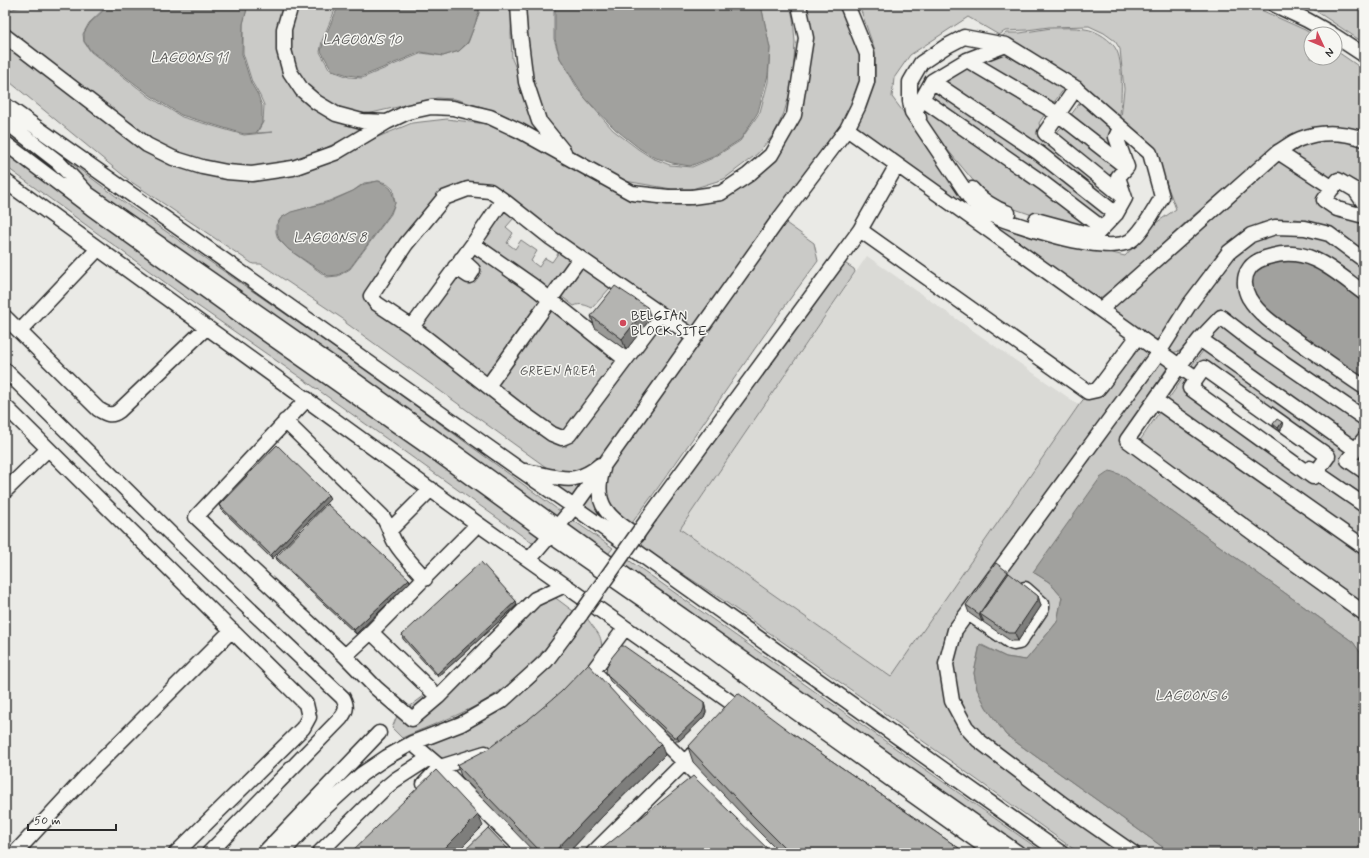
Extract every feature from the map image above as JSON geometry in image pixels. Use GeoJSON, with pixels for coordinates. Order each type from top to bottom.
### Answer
{"type":"FeatureCollection","features":[{"type":"Feature","properties":{"kind":"street"},"geometry":{"type":"LineString","coordinates":[[291,5],[284,29],[284,50],[290,72],[302,90],[316,102],[336,114],[362,121],[387,122]]}},
{"type":"Feature","properties":{"kind":"street"},"geometry":{"type":"LineString","coordinates":[[518,5],[526,82],[539,121],[570,159]]}},
{"type":"Feature","properties":{"kind":"street"},"geometry":{"type":"LineString","coordinates":[[5,36],[147,145],[173,158],[202,167],[227,172],[252,174],[293,168],[335,153],[387,122],[408,112],[431,107],[453,108],[490,117],[520,131],[632,193],[668,197],[692,197],[721,193],[748,175],[771,155],[794,115],[806,38],[799,5]]}},
{"type":"Feature","properties":{"kind":"street"},"geometry":{"type":"LineString","coordinates":[[529,560],[574,507],[776,223],[847,129],[858,107],[867,82],[867,54],[847,5]]}},
{"type":"Feature","properties":{"kind":"street"},"geometry":{"type":"LineString","coordinates":[[1275,5],[1318,26]]}},
{"type":"Feature","properties":{"kind":"street"},"geometry":{"type":"LineString","coordinates":[[964,37],[1006,45],[1076,88],[1150,153],[1162,197],[1147,223],[1130,240],[1118,245],[1065,239],[997,218],[986,212],[975,220],[978,205],[972,201],[912,112],[910,101],[910,82],[922,63],[945,47],[964,37]]}},
{"type":"Feature","properties":{"kind":"street"},"geometry":{"type":"LineString","coordinates":[[1343,41],[1364,55]]}},
{"type":"Feature","properties":{"kind":"street"},"geometry":{"type":"LineString","coordinates":[[1006,45],[967,60],[932,81],[915,112],[976,194],[1001,211],[1095,236],[1116,214],[1125,198],[1118,177],[1127,167]]}},
{"type":"Feature","properties":{"kind":"street"},"geometry":{"type":"LineString","coordinates":[[967,60],[1058,114],[1127,167]]}},
{"type":"Feature","properties":{"kind":"street"},"geometry":{"type":"LineString","coordinates":[[932,81],[1039,153],[1116,214]]}},
{"type":"Feature","properties":{"kind":"street"},"geometry":{"type":"LineString","coordinates":[[1076,88],[1045,133],[1125,198]]}},
{"type":"Feature","properties":{"kind":"street"},"geometry":{"type":"LineString","coordinates":[[922,99],[1043,183],[1102,228]]}},
{"type":"Feature","properties":{"kind":"street"},"geometry":{"type":"LineString","coordinates":[[5,105],[1060,853]]}},
{"type":"Feature","properties":{"kind":"street"},"geometry":{"type":"LineString","coordinates":[[5,121],[58,162],[88,194],[345,373],[649,604],[772,695],[994,853]]}},
{"type":"Feature","properties":{"kind":"street"},"geometry":{"type":"LineString","coordinates":[[1120,128],[1116,137],[1127,167]]}},
{"type":"Feature","properties":{"kind":"street"},"geometry":{"type":"LineString","coordinates":[[847,129],[1196,377],[1230,410]]}},
{"type":"Feature","properties":{"kind":"street"},"geometry":{"type":"LineString","coordinates":[[1101,309],[1278,152],[1298,139],[1330,133],[1354,136],[1364,139]]}},
{"type":"Feature","properties":{"kind":"street"},"geometry":{"type":"LineString","coordinates":[[5,143],[91,208],[265,333],[435,452],[554,531],[1018,853]]}},
{"type":"Feature","properties":{"kind":"street"},"geometry":{"type":"LineString","coordinates":[[1278,152],[1333,188]]}},
{"type":"Feature","properties":{"kind":"street"},"geometry":{"type":"LineString","coordinates":[[282,853],[316,816],[362,774],[387,757],[412,743],[461,724],[503,700],[546,661],[650,516],[860,230],[897,165]]}},
{"type":"Feature","properties":{"kind":"street"},"geometry":{"type":"LineString","coordinates":[[1364,203],[1355,190],[1338,180],[1324,200],[1338,209],[1364,216]]}},
{"type":"Feature","properties":{"kind":"street"},"geometry":{"type":"LineString","coordinates":[[5,181],[478,524],[625,628],[744,706],[728,719]]}},
{"type":"Feature","properties":{"kind":"street"},"geometry":{"type":"LineString","coordinates":[[660,314],[569,435],[562,438],[552,434],[412,327],[376,303],[371,296],[406,244],[444,198],[468,189],[490,191],[551,238],[580,258],[621,287],[660,314],[694,338]]}},
{"type":"Feature","properties":{"kind":"street"},"geometry":{"type":"LineString","coordinates":[[412,327],[473,244],[503,200]]}},
{"type":"Feature","properties":{"kind":"street"},"geometry":{"type":"LineString","coordinates":[[1133,853],[1064,805],[978,740],[966,727],[952,701],[946,664],[955,630],[1159,352],[1190,305],[1229,252],[1251,235],[1275,227],[1305,228],[1328,234],[1364,260]]}},
{"type":"Feature","properties":{"kind":"street"},"geometry":{"type":"LineString","coordinates":[[860,230],[1088,392],[1096,390],[1102,384],[1138,336]]}},
{"type":"Feature","properties":{"kind":"street"},"geometry":{"type":"LineString","coordinates":[[473,244],[533,286],[625,359]]}},
{"type":"Feature","properties":{"kind":"street"},"geometry":{"type":"LineString","coordinates":[[20,331],[98,249]]}},
{"type":"Feature","properties":{"kind":"street"},"geometry":{"type":"LineString","coordinates":[[1364,293],[1330,268],[1307,256],[1296,254],[1280,254],[1263,258],[1252,264],[1245,277],[1244,288],[1249,298],[1270,322],[1364,388]]}},
{"type":"Feature","properties":{"kind":"street"},"geometry":{"type":"LineString","coordinates":[[488,386],[580,258]]}},
{"type":"Feature","properties":{"kind":"street"},"geometry":{"type":"LineString","coordinates":[[611,299],[621,287]]}},
{"type":"Feature","properties":{"kind":"street"},"geometry":{"type":"LineString","coordinates":[[5,317],[98,409],[109,415],[114,415],[207,327]]}},
{"type":"Feature","properties":{"kind":"street"},"geometry":{"type":"LineString","coordinates":[[587,329],[597,317]]}},
{"type":"Feature","properties":{"kind":"street"},"geometry":{"type":"LineString","coordinates":[[1364,418],[1252,341],[1223,318],[1219,318],[1179,366],[1128,441],[1364,613]]}},
{"type":"Feature","properties":{"kind":"street"},"geometry":{"type":"LineString","coordinates":[[1200,339],[1356,450]]}},
{"type":"Feature","properties":{"kind":"street"},"geometry":{"type":"LineString","coordinates":[[1205,367],[1328,456],[1320,468],[1313,477],[1190,388],[1196,377],[1205,367]]}},
{"type":"Feature","properties":{"kind":"street"},"geometry":{"type":"LineString","coordinates":[[5,370],[178,541],[343,698],[347,706],[341,718],[209,853]]}},
{"type":"Feature","properties":{"kind":"street"},"geometry":{"type":"LineString","coordinates":[[307,399],[196,517],[345,656],[376,688],[412,718],[438,697],[535,599],[565,585]]}},
{"type":"Feature","properties":{"kind":"street"},"geometry":{"type":"LineString","coordinates":[[1155,400],[1364,547]]}},
{"type":"Feature","properties":{"kind":"street"},"geometry":{"type":"LineString","coordinates":[[5,406],[306,704],[309,717],[303,728],[176,853]]}},
{"type":"Feature","properties":{"kind":"street"},"geometry":{"type":"LineString","coordinates":[[286,421],[382,516],[402,553],[425,579]]}},
{"type":"Feature","properties":{"kind":"street"},"geometry":{"type":"LineString","coordinates":[[1364,439],[1348,460],[1364,471]]}},
{"type":"Feature","properties":{"kind":"street"},"geometry":{"type":"LineString","coordinates":[[1272,441],[1320,468],[1364,497]]}},
{"type":"Feature","properties":{"kind":"street"},"geometry":{"type":"LineString","coordinates":[[5,491],[48,449]]}},
{"type":"Feature","properties":{"kind":"street"},"geometry":{"type":"LineString","coordinates":[[520,469],[574,479],[590,473],[607,460]]}},
{"type":"Feature","properties":{"kind":"street"},"geometry":{"type":"LineString","coordinates":[[607,460],[600,480],[600,495],[605,510],[616,522],[637,536]]}},
{"type":"Feature","properties":{"kind":"street"},"geometry":{"type":"LineString","coordinates":[[1320,468],[1364,505]]}},
{"type":"Feature","properties":{"kind":"street"},"geometry":{"type":"LineString","coordinates":[[390,530],[431,489]]}},
{"type":"Feature","properties":{"kind":"street"},"geometry":{"type":"LineString","coordinates":[[345,656],[425,579],[478,524]]}},
{"type":"Feature","properties":{"kind":"street"},"geometry":{"type":"LineString","coordinates":[[968,613],[1011,642],[1016,643],[1021,640],[1042,608],[1042,604],[1039,600],[999,570]]}},
{"type":"Feature","properties":{"kind":"street"},"geometry":{"type":"LineString","coordinates":[[982,622],[990,610]]}},
{"type":"Feature","properties":{"kind":"street"},"geometry":{"type":"LineString","coordinates":[[625,628],[590,675],[684,762],[775,853]]}},
{"type":"Feature","properties":{"kind":"street"},"geometry":{"type":"LineString","coordinates":[[15,853],[89,773],[232,630]]}},
{"type":"Feature","properties":{"kind":"street"},"geometry":{"type":"LineString","coordinates":[[371,632],[438,697]]}},
{"type":"Feature","properties":{"kind":"street"},"geometry":{"type":"LineString","coordinates":[[264,853],[379,733]]}},
{"type":"Feature","properties":{"kind":"street"},"geometry":{"type":"LineString","coordinates":[[593,853],[712,735]]}},
{"type":"Feature","properties":{"kind":"street"},"geometry":{"type":"LineString","coordinates":[[412,743],[440,767],[493,829],[527,853]]}},
{"type":"Feature","properties":{"kind":"street"},"geometry":{"type":"LineString","coordinates":[[413,795],[440,767],[475,757],[498,747]]}},
{"type":"Feature","properties":{"kind":"street"},"geometry":{"type":"LineString","coordinates":[[320,853],[384,788],[429,758]]}},
{"type":"Feature","properties":{"kind":"shaded area"},"geometry":{"type":"Polygon","coordinates":[[[867,256],[1079,405],[891,678],[680,529],[867,256]]]}},
{"type":"Feature","properties":{"kind":"green space"},"geometry":{"type":"Polygon","coordinates":[[[27,5],[108,5],[89,23],[83,34],[84,42],[91,52],[150,97],[182,117],[244,135],[273,132],[257,133],[263,122],[264,105],[252,82],[243,53],[243,23],[248,5],[285,5],[278,37],[279,59],[287,78],[343,119],[365,129],[311,155],[281,166],[231,168],[188,158],[148,138],[5,30],[5,9],[9,10],[27,5]]]}},
{"type":"Feature","properties":{"kind":"green space"},"geometry":{"type":"Polygon","coordinates":[[[298,5],[337,5],[322,41],[320,52],[330,70],[349,77],[362,78],[422,53],[443,56],[459,51],[468,43],[479,13],[479,5],[512,5],[512,59],[523,92],[550,141],[492,110],[455,99],[437,98],[367,114],[333,107],[304,84],[293,64],[289,42],[294,15],[298,5]]]}},
{"type":"Feature","properties":{"kind":"green space"},"geometry":{"type":"Polygon","coordinates":[[[524,5],[554,5],[554,39],[560,58],[579,91],[613,130],[652,158],[670,165],[692,167],[713,158],[740,141],[760,112],[768,82],[770,49],[761,5],[790,5],[793,18],[795,42],[793,81],[784,113],[774,134],[757,154],[724,179],[692,189],[672,189],[625,181],[571,150],[547,123],[534,98],[524,5]]]}},
{"type":"Feature","properties":{"kind":"green space"},"geometry":{"type":"Polygon","coordinates":[[[803,5],[841,5],[859,48],[861,60],[860,83],[852,104],[834,135],[691,332],[522,209],[461,187],[406,240],[364,298],[566,447],[570,438],[661,320],[687,338],[602,459],[580,473],[550,470],[346,323],[346,321],[261,264],[253,264],[130,181],[5,78],[5,44],[145,149],[241,177],[353,150],[373,139],[412,123],[447,119],[494,125],[630,195],[657,204],[688,205],[725,196],[741,188],[757,177],[782,150],[790,137],[799,113],[803,5]],[[379,181],[364,183],[353,191],[329,201],[293,212],[281,218],[276,225],[278,239],[288,249],[327,277],[338,276],[350,269],[391,214],[395,203],[393,189],[386,183],[379,181]]]}},
{"type":"Feature","properties":{"kind":"green space"},"geometry":{"type":"Polygon","coordinates":[[[859,5],[1250,5],[1303,29],[1303,66],[1343,66],[1343,56],[1364,70],[1364,133],[1300,134],[1278,143],[1187,221],[1135,270],[1099,299],[981,222],[986,214],[1070,243],[1125,256],[1153,225],[1176,209],[1154,150],[1120,128],[1124,89],[1120,49],[1115,41],[1104,33],[1089,26],[1049,27],[1005,31],[999,35],[968,17],[910,55],[894,78],[892,97],[971,202],[974,212],[855,131],[856,121],[875,82],[875,51],[859,5]]]}},
{"type":"Feature","properties":{"kind":"green space"},"geometry":{"type":"Polygon","coordinates":[[[1307,5],[1364,5],[1364,43],[1343,29],[1343,26],[1338,26],[1307,5]]]}},
{"type":"Feature","properties":{"kind":"green space"},"geometry":{"type":"Polygon","coordinates":[[[1051,28],[1077,28],[1094,31],[1103,36],[1115,47],[1121,66],[1119,125],[999,39],[1006,33],[1020,33],[1051,28]]]}},
{"type":"Feature","properties":{"kind":"green space"},"geometry":{"type":"Polygon","coordinates":[[[996,49],[1064,89],[1052,105],[971,57],[996,49]]]}},
{"type":"Feature","properties":{"kind":"green space"},"geometry":{"type":"Polygon","coordinates":[[[968,62],[1047,111],[1039,123],[1042,134],[1124,198],[1116,212],[938,83],[968,62]]]}},
{"type":"Feature","properties":{"kind":"green space"},"geometry":{"type":"Polygon","coordinates":[[[934,85],[1115,214],[1101,228],[925,99],[934,85]]]}},
{"type":"Feature","properties":{"kind":"green space"},"geometry":{"type":"Polygon","coordinates":[[[1081,101],[1114,133],[1123,164],[1068,119],[1081,101]]]}},
{"type":"Feature","properties":{"kind":"green space"},"geometry":{"type":"Polygon","coordinates":[[[923,104],[1101,229],[1094,236],[1000,204],[981,190],[937,137],[922,113],[923,104]]]}},
{"type":"Feature","properties":{"kind":"green space"},"geometry":{"type":"Polygon","coordinates":[[[1066,122],[1118,164],[1124,196],[1052,138],[1066,122]]]}},
{"type":"Feature","properties":{"kind":"green space"},"geometry":{"type":"Polygon","coordinates":[[[1338,138],[1364,145],[1364,200],[1330,183],[1288,154],[1305,142],[1338,138]]]}},
{"type":"Feature","properties":{"kind":"green space"},"geometry":{"type":"Polygon","coordinates":[[[5,147],[548,535],[535,545],[307,382],[192,302],[5,166],[5,147]]]}},
{"type":"Feature","properties":{"kind":"green space"},"geometry":{"type":"Polygon","coordinates":[[[55,151],[125,203],[358,364],[564,514],[556,524],[88,194],[55,151]]]}},
{"type":"Feature","properties":{"kind":"green space"},"geometry":{"type":"Polygon","coordinates":[[[1279,160],[1327,190],[1321,201],[1364,220],[1364,251],[1325,225],[1296,219],[1261,223],[1240,236],[1162,339],[1158,340],[1151,338],[1110,309],[1279,160]]]}},
{"type":"Feature","properties":{"kind":"green space"},"geometry":{"type":"Polygon","coordinates":[[[505,202],[575,257],[550,289],[547,290],[489,249],[482,242],[505,202]],[[514,218],[506,227],[513,233],[507,243],[515,249],[521,240],[537,251],[531,261],[539,267],[545,258],[552,262],[559,252],[514,218]]]}},
{"type":"Feature","properties":{"kind":"green space"},"geometry":{"type":"Polygon","coordinates":[[[783,221],[814,243],[818,261],[629,527],[608,507],[603,479],[608,467],[783,221]]]}},
{"type":"Feature","properties":{"kind":"green space"},"geometry":{"type":"Polygon","coordinates":[[[1273,230],[1325,236],[1364,265],[1364,415],[1225,316],[1215,312],[1180,351],[1171,353],[1164,347],[1227,256],[1273,230]]]}},
{"type":"Feature","properties":{"kind":"green space","name":"GREEN AREA"},"geometry":{"type":"Polygon","coordinates":[[[472,250],[540,299],[541,302],[487,377],[422,332],[421,324],[472,250]]]}},
{"type":"Feature","properties":{"kind":"green space"},"geometry":{"type":"Polygon","coordinates":[[[838,259],[854,269],[855,272],[680,529],[891,677],[1079,405],[1131,338],[1154,354],[998,569],[943,665],[956,719],[1125,853],[1079,853],[874,706],[724,601],[638,544],[838,259]]]}},
{"type":"Feature","properties":{"kind":"green space"},"geometry":{"type":"Polygon","coordinates":[[[581,267],[610,288],[592,308],[583,305],[574,306],[561,296],[581,267]]]}},
{"type":"Feature","properties":{"kind":"green space","name":"GREEN AREA"},"geometry":{"type":"Polygon","coordinates":[[[551,306],[621,361],[594,396],[561,434],[493,385],[551,306]]]}},
{"type":"Feature","properties":{"kind":"green space"},"geometry":{"type":"Polygon","coordinates":[[[1224,321],[1364,419],[1364,437],[1355,448],[1208,343],[1224,321]]]}},
{"type":"Feature","properties":{"kind":"green space"},"geometry":{"type":"Polygon","coordinates":[[[1207,346],[1340,441],[1364,472],[1364,495],[1321,467],[1330,456],[1224,380],[1192,373],[1192,365],[1207,346]]]}},
{"type":"Feature","properties":{"kind":"green space"},"geometry":{"type":"Polygon","coordinates":[[[1158,358],[1169,365],[1120,438],[1364,616],[1364,658],[1353,642],[1122,475],[1033,572],[1049,582],[1062,597],[1057,622],[1026,660],[1006,657],[980,644],[974,673],[977,689],[986,707],[1006,735],[1171,853],[1144,853],[974,732],[949,679],[962,626],[1006,573],[1005,569],[1158,358]]]}},
{"type":"Feature","properties":{"kind":"green space"},"geometry":{"type":"Polygon","coordinates":[[[1190,375],[1187,387],[1364,509],[1364,543],[1165,404],[1183,378],[1190,375]]]}},
{"type":"Feature","properties":{"kind":"green space"},"geometry":{"type":"Polygon","coordinates":[[[1160,411],[1364,556],[1364,605],[1139,442],[1160,411]]]}},
{"type":"Feature","properties":{"kind":"green space"},"geometry":{"type":"Polygon","coordinates":[[[531,473],[586,478],[576,503],[531,473]]]}},
{"type":"Feature","properties":{"kind":"green space"},"geometry":{"type":"Polygon","coordinates":[[[598,480],[619,538],[578,505],[598,480]]]}},
{"type":"Feature","properties":{"kind":"green space"},"geometry":{"type":"Polygon","coordinates":[[[567,516],[613,548],[604,559],[559,526],[567,516]]]}},
{"type":"Feature","properties":{"kind":"green space"},"geometry":{"type":"Polygon","coordinates":[[[627,559],[1044,853],[1020,853],[620,570],[627,559]]]}},
{"type":"Feature","properties":{"kind":"green space"},"geometry":{"type":"Polygon","coordinates":[[[530,593],[549,593],[573,611],[545,649],[524,671],[500,691],[476,706],[455,716],[402,738],[392,728],[397,716],[444,681],[495,630],[522,600],[530,593]]]}},
{"type":"Feature","properties":{"kind":"green space"},"geometry":{"type":"Polygon","coordinates":[[[587,618],[601,639],[601,656],[525,730],[472,757],[435,760],[417,747],[490,716],[510,702],[534,683],[560,654],[587,618]]]}},
{"type":"Feature","properties":{"kind":"water","name":"LAGOONS 11"},"geometry":{"type":"Polygon","coordinates":[[[109,5],[248,5],[243,24],[242,54],[251,83],[262,106],[262,123],[256,133],[244,134],[181,115],[150,95],[91,51],[84,41],[84,33],[90,23],[109,5]]]}},
{"type":"Feature","properties":{"kind":"water","name":"LAGOONS 10"},"geometry":{"type":"Polygon","coordinates":[[[339,5],[478,5],[479,12],[468,42],[459,51],[443,56],[421,52],[361,77],[332,70],[321,51],[324,39],[339,5]]]}},
{"type":"Feature","properties":{"kind":"water"},"geometry":{"type":"Polygon","coordinates":[[[555,5],[761,5],[770,48],[768,75],[758,112],[741,139],[713,157],[690,166],[672,163],[653,157],[615,129],[585,98],[560,58],[555,39],[555,5]]]}},
{"type":"Feature","properties":{"kind":"water","name":"LAGOONS 8"},"geometry":{"type":"Polygon","coordinates":[[[378,181],[391,189],[395,203],[390,214],[350,268],[338,275],[328,276],[288,249],[279,239],[277,225],[281,218],[291,212],[329,202],[364,184],[378,181]]]}},
{"type":"Feature","properties":{"kind":"water"},"geometry":{"type":"Polygon","coordinates":[[[1271,259],[1309,260],[1364,299],[1364,387],[1252,300],[1247,277],[1271,259]]]}},
{"type":"Feature","properties":{"kind":"water","name":"LAGOONS 6"},"geometry":{"type":"Polygon","coordinates":[[[1110,471],[1122,475],[1353,642],[1364,658],[1364,853],[1171,853],[1006,735],[986,707],[977,689],[974,673],[980,645],[1006,657],[1026,660],[1057,622],[1062,597],[1049,582],[1033,572],[1100,478],[1110,471]]]}},
{"type":"Feature","properties":{"kind":"building","name":"BELGIAN BLOCK SITE"},"geometry":{"type":"Polygon","coordinates":[[[615,286],[647,307],[622,339],[591,316],[615,286]]]}},
{"type":"Feature","properties":{"kind":"building"},"geometry":{"type":"Polygon","coordinates":[[[1277,419],[1282,422],[1278,428],[1273,424],[1277,419]]]}},
{"type":"Feature","properties":{"kind":"building"},"geometry":{"type":"Polygon","coordinates":[[[277,445],[328,495],[271,555],[219,505],[277,445]]]}},
{"type":"Feature","properties":{"kind":"building"},"geometry":{"type":"Polygon","coordinates":[[[327,504],[409,579],[354,630],[276,557],[327,504]]]}},
{"type":"Feature","properties":{"kind":"building"},"geometry":{"type":"Polygon","coordinates":[[[481,562],[516,601],[437,674],[402,635],[481,562]]]}},
{"type":"Feature","properties":{"kind":"building"},"geometry":{"type":"Polygon","coordinates":[[[996,563],[1008,572],[979,614],[966,605],[996,563]]]}},
{"type":"Feature","properties":{"kind":"building"},"geometry":{"type":"Polygon","coordinates":[[[1009,573],[1038,596],[1038,599],[1015,633],[1008,633],[980,614],[1009,573]]]}},
{"type":"Feature","properties":{"kind":"building"},"geometry":{"type":"Polygon","coordinates":[[[621,646],[624,646],[704,702],[702,713],[677,737],[674,737],[609,677],[606,672],[607,666],[621,646]]]}},
{"type":"Feature","properties":{"kind":"building"},"geometry":{"type":"Polygon","coordinates":[[[588,664],[661,744],[553,853],[542,853],[457,765],[488,749],[529,719],[561,692],[588,664]]]}},
{"type":"Feature","properties":{"kind":"building"},"geometry":{"type":"Polygon","coordinates":[[[738,693],[793,734],[966,853],[790,853],[688,747],[738,693]]]}},
{"type":"Feature","properties":{"kind":"building"},"geometry":{"type":"Polygon","coordinates":[[[436,770],[478,815],[440,853],[350,853],[436,770]]]}},
{"type":"Feature","properties":{"kind":"building"},"geometry":{"type":"Polygon","coordinates":[[[693,776],[772,853],[597,853],[693,776]]]}},
{"type":"Feature","properties":{"kind":"building"},"geometry":{"type":"Polygon","coordinates":[[[488,828],[512,853],[462,853],[488,828]]]}},
{"type":"Feature","properties":{"kind":"place","name":"BELGIAN BLOCK SITE"},"geometry":{"type":"Point","coordinates":[623,323]}}]}
